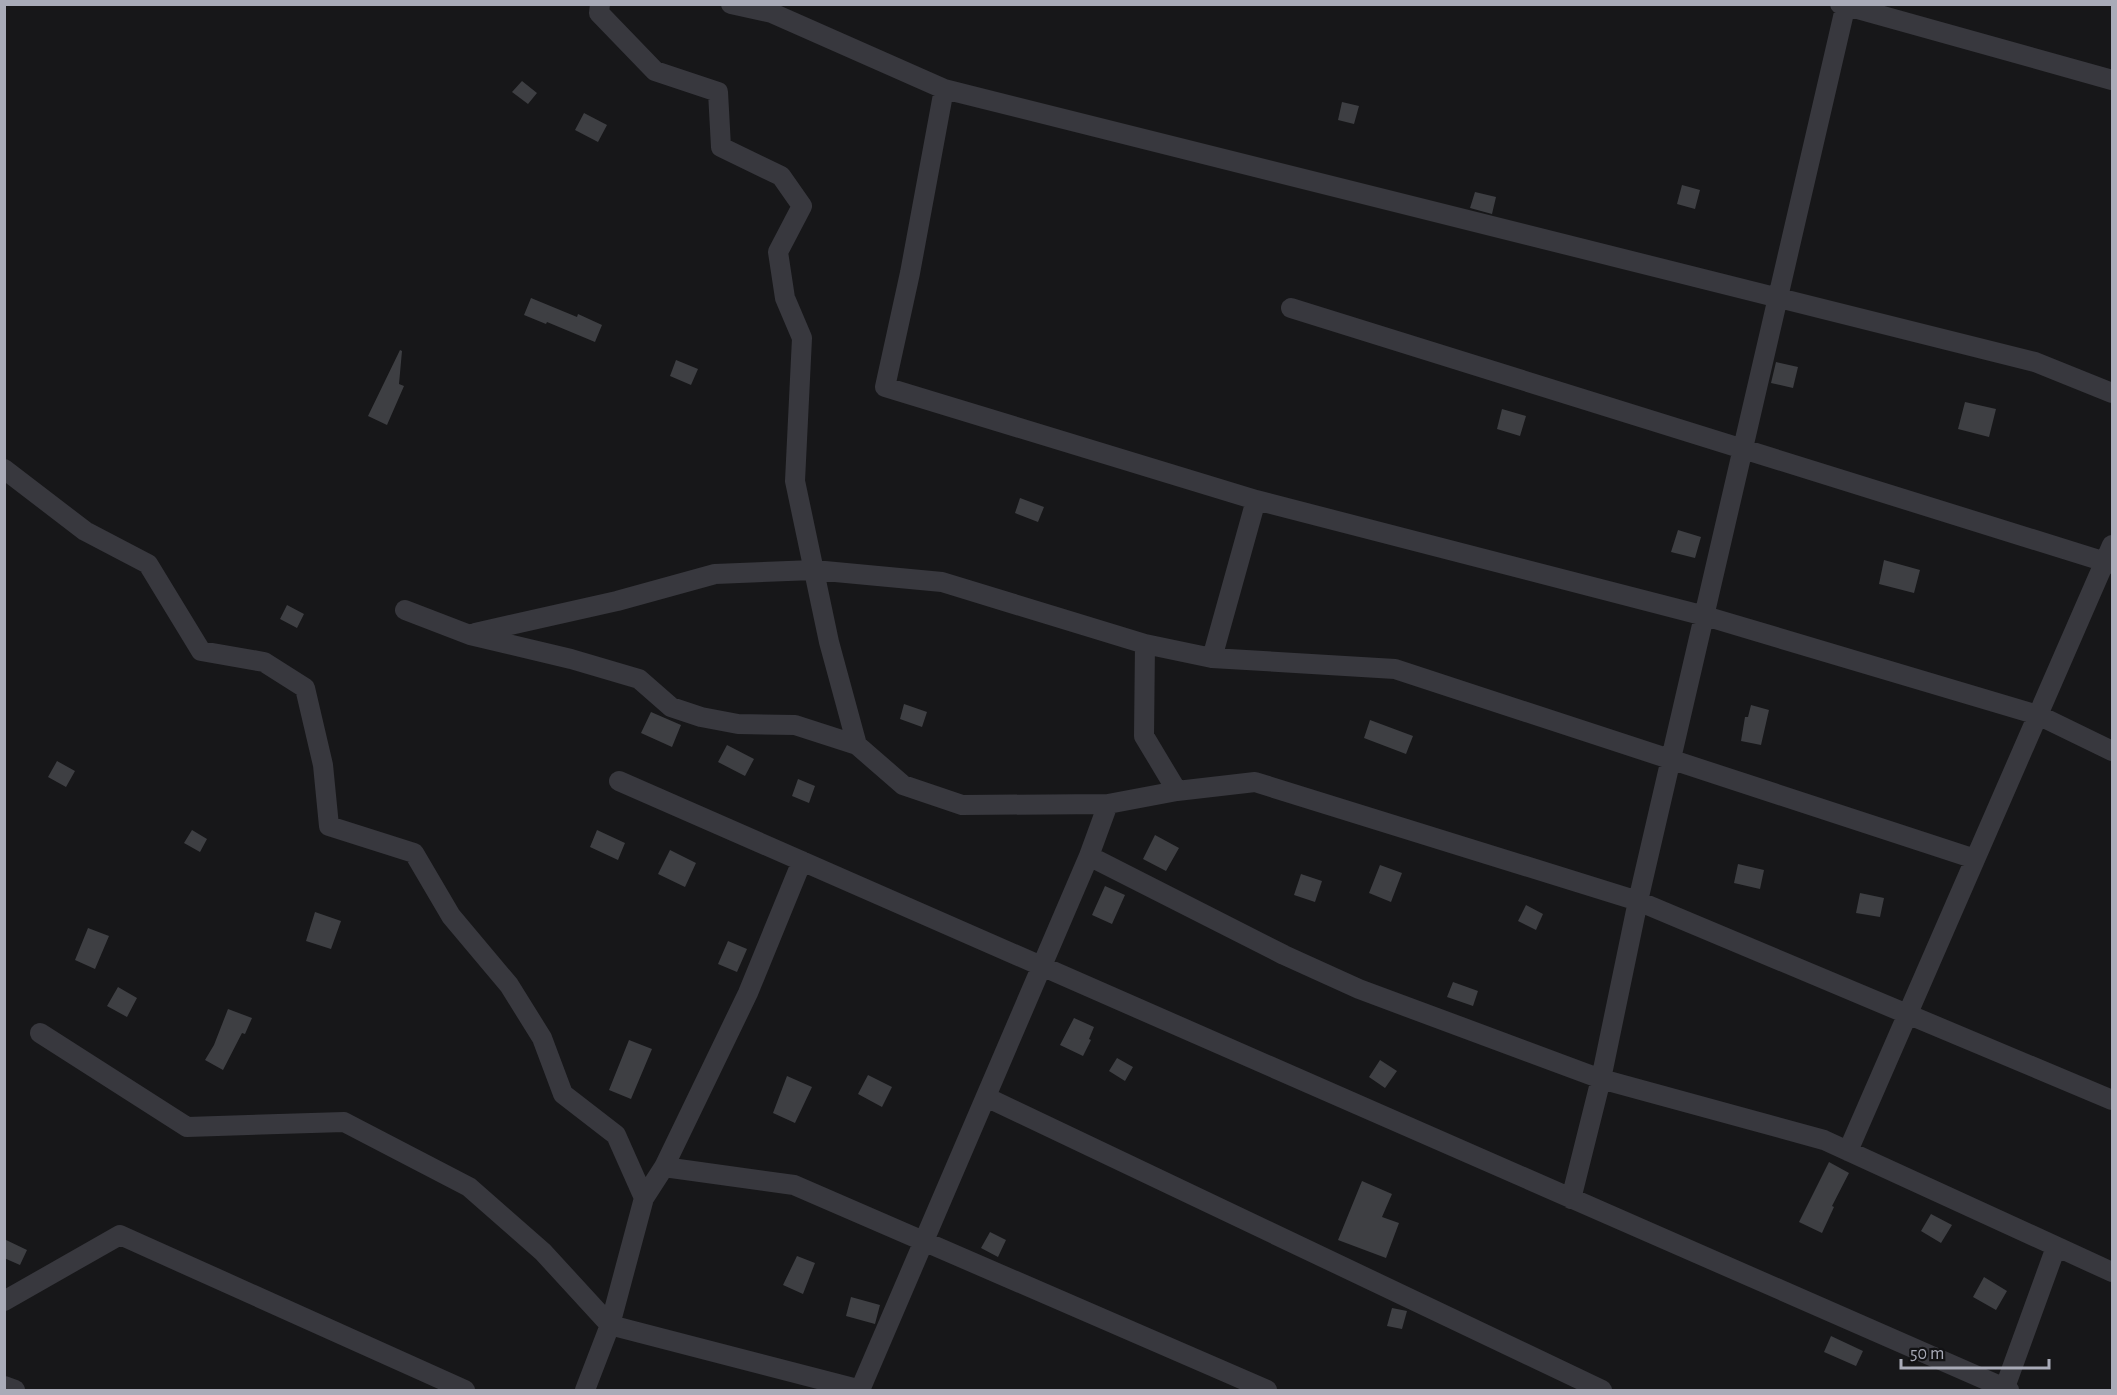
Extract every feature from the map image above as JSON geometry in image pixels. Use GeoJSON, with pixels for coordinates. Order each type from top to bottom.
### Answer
{"type":"FeatureCollection","features":[{"type":"Feature","properties":{"kind":"street"},"geometry":{"type":"LineString","coordinates":[[600,4],[599,13],[655,70],[718,92],[721,147],[781,176],[802,207],[778,252],[785,298],[802,338],[795,481],[829,642],[857,746]]}},
{"type":"Feature","properties":{"kind":"street"},"geometry":{"type":"LineString","coordinates":[[731,4],[772,13],[944,89],[2035,362],[2112,393]]}},
{"type":"Feature","properties":{"kind":"street"},"geometry":{"type":"LineString","coordinates":[[1571,1199],[1844,5],[2112,80]]}},
{"type":"Feature","properties":{"kind":"street"},"geometry":{"type":"LineString","coordinates":[[944,89],[910,273],[885,387],[1256,500],[1705,616],[2038,715],[2112,751]]}},
{"type":"Feature","properties":{"kind":"street"},"geometry":{"type":"LineString","coordinates":[[1291,308],[1744,449],[2110,556],[1848,1150]]}},
{"type":"Feature","properties":{"kind":"street"},"geometry":{"type":"LineString","coordinates":[[4,469],[85,531],[148,564],[201,651],[264,662],[305,688],[323,765],[329,826],[414,853],[451,916],[509,985],[542,1038],[563,1094],[616,1135],[644,1198]]}},
{"type":"Feature","properties":{"kind":"street"},"geometry":{"type":"LineString","coordinates":[[1212,658],[1256,500]]}},
{"type":"Feature","properties":{"kind":"street"},"geometry":{"type":"LineString","coordinates":[[470,634],[618,601],[715,574],[814,570],[942,582],[1145,644],[1212,658],[1395,669],[1975,859]]}},
{"type":"Feature","properties":{"kind":"street"},"geometry":{"type":"LineString","coordinates":[[405,610],[470,634],[571,659],[639,679],[671,707],[701,717],[738,724],[795,725],[857,746],[903,785],[962,805],[1108,804],[1177,791],[1255,782],[1638,901],[2112,1100]]}},
{"type":"Feature","properties":{"kind":"street"},"geometry":{"type":"LineString","coordinates":[[1145,644],[1144,736],[1177,791]]}},
{"type":"Feature","properties":{"kind":"street"},"geometry":{"type":"LineString","coordinates":[[619,781],[2006,1390],[2056,1247]]}},
{"type":"Feature","properties":{"kind":"street"},"geometry":{"type":"LineString","coordinates":[[40,1033],[187,1127],[344,1122],[469,1187],[543,1252],[610,1325],[860,1390],[1089,856],[1108,804]]}},
{"type":"Feature","properties":{"kind":"street"},"geometry":{"type":"LineString","coordinates":[[1089,856],[1284,955],[1359,989],[1600,1079],[1824,1140],[2112,1272]]}},
{"type":"Feature","properties":{"kind":"street"},"geometry":{"type":"LineString","coordinates":[[585,1390],[610,1325],[644,1198],[664,1167],[748,993],[802,861]]}},
{"type":"Feature","properties":{"kind":"street"},"geometry":{"type":"LineString","coordinates":[[986,1097],[1602,1390]]}},
{"type":"Feature","properties":{"kind":"street"},"geometry":{"type":"LineString","coordinates":[[664,1167],[794,1185],[1267,1390]]}},
{"type":"Feature","properties":{"kind":"street"},"geometry":{"type":"LineString","coordinates":[[4,1301],[120,1235],[465,1390]]}},
{"type":"Feature","properties":{"kind":"street"},"geometry":{"type":"LineString","coordinates":[[4,1386],[15,1390]]}},
{"type":"Feature","properties":{"kind":"building"},"geometry":{"type":"Polygon","coordinates":[[[522,81],[537,93],[528,104],[512,92],[522,81]]]}},
{"type":"Feature","properties":{"kind":"building"},"geometry":{"type":"Polygon","coordinates":[[[1342,102],[1359,106],[1354,124],[1338,120],[1342,102]]]}},
{"type":"Feature","properties":{"kind":"building"},"geometry":{"type":"Polygon","coordinates":[[[584,113],[607,125],[598,142],[575,130],[584,113]]]}},
{"type":"Feature","properties":{"kind":"building"},"geometry":{"type":"Polygon","coordinates":[[[1682,185],[1700,190],[1695,209],[1677,204],[1682,185]]]}},
{"type":"Feature","properties":{"kind":"building"},"geometry":{"type":"Polygon","coordinates":[[[1475,192],[1496,197],[1492,214],[1470,208],[1475,192]]]}},
{"type":"Feature","properties":{"kind":"building"},"geometry":{"type":"Polygon","coordinates":[[[531,298],[602,325],[595,342],[524,315],[531,298]]]}},
{"type":"Feature","properties":{"kind":"building"},"geometry":{"type":"Polygon","coordinates":[[[400,350],[402,351],[399,384],[404,386],[387,425],[368,416],[400,350]]]}},
{"type":"Feature","properties":{"kind":"building"},"geometry":{"type":"Polygon","coordinates":[[[676,360],[698,369],[691,385],[670,376],[676,360]]]}},
{"type":"Feature","properties":{"kind":"building"},"geometry":{"type":"Polygon","coordinates":[[[1776,362],[1798,367],[1793,388],[1771,383],[1776,362]]]}},
{"type":"Feature","properties":{"kind":"building"},"geometry":{"type":"Polygon","coordinates":[[[1965,402],[1996,409],[1989,437],[1958,429],[1965,402]]]}},
{"type":"Feature","properties":{"kind":"building"},"geometry":{"type":"Polygon","coordinates":[[[1502,409],[1526,416],[1520,436],[1497,429],[1502,409]]]}},
{"type":"Feature","properties":{"kind":"building"},"geometry":{"type":"Polygon","coordinates":[[[1020,498],[1044,507],[1038,522],[1015,513],[1020,498]]]}},
{"type":"Feature","properties":{"kind":"building"},"geometry":{"type":"Polygon","coordinates":[[[1678,530],[1701,537],[1695,558],[1671,552],[1678,530]]]}},
{"type":"Feature","properties":{"kind":"building"},"geometry":{"type":"Polygon","coordinates":[[[1884,560],[1920,570],[1914,593],[1879,584],[1884,560]]]}},
{"type":"Feature","properties":{"kind":"building"},"geometry":{"type":"Polygon","coordinates":[[[287,605],[304,614],[297,628],[280,619],[287,605]]]}},
{"type":"Feature","properties":{"kind":"building"},"geometry":{"type":"Polygon","coordinates":[[[904,704],[927,712],[922,727],[900,719],[904,704]]]}},
{"type":"Feature","properties":{"kind":"building"},"geometry":{"type":"Polygon","coordinates":[[[1751,705],[1769,710],[1761,745],[1741,741],[1745,717],[1748,717],[1751,705]]]}},
{"type":"Feature","properties":{"kind":"building"},"geometry":{"type":"Polygon","coordinates":[[[651,712],[681,725],[672,747],[641,733],[651,712]]]}},
{"type":"Feature","properties":{"kind":"building"},"geometry":{"type":"Polygon","coordinates":[[[1370,720],[1413,736],[1406,754],[1364,738],[1370,720]]]}},
{"type":"Feature","properties":{"kind":"building"},"geometry":{"type":"Polygon","coordinates":[[[727,745],[754,759],[745,776],[718,762],[727,745]]]}},
{"type":"Feature","properties":{"kind":"building"},"geometry":{"type":"Polygon","coordinates":[[[57,761],[75,771],[66,787],[48,777],[57,761]]]}},
{"type":"Feature","properties":{"kind":"building"},"geometry":{"type":"Polygon","coordinates":[[[798,779],[815,786],[809,803],[792,796],[798,779]]]}},
{"type":"Feature","properties":{"kind":"building"},"geometry":{"type":"Polygon","coordinates":[[[192,830],[207,839],[200,852],[184,843],[192,830]]]}},
{"type":"Feature","properties":{"kind":"building"},"geometry":{"type":"Polygon","coordinates":[[[597,830],[625,843],[618,860],[590,847],[597,830]]]}},
{"type":"Feature","properties":{"kind":"building"},"geometry":{"type":"Polygon","coordinates":[[[1155,835],[1179,848],[1166,871],[1143,859],[1155,835]]]}},
{"type":"Feature","properties":{"kind":"building"},"geometry":{"type":"Polygon","coordinates":[[[670,850],[696,863],[685,887],[658,874],[670,850]]]}},
{"type":"Feature","properties":{"kind":"building"},"geometry":{"type":"Polygon","coordinates":[[[1738,864],[1764,870],[1760,889],[1734,883],[1738,864]]]}},
{"type":"Feature","properties":{"kind":"building"},"geometry":{"type":"Polygon","coordinates":[[[1380,865],[1402,873],[1391,902],[1369,893],[1380,865]]]}},
{"type":"Feature","properties":{"kind":"building"},"geometry":{"type":"Polygon","coordinates":[[[1301,874],[1322,881],[1315,902],[1294,895],[1301,874]]]}},
{"type":"Feature","properties":{"kind":"building"},"geometry":{"type":"Polygon","coordinates":[[[1105,886],[1125,895],[1112,924],[1092,915],[1105,886]]]}},
{"type":"Feature","properties":{"kind":"building"},"geometry":{"type":"Polygon","coordinates":[[[1860,893],[1884,898],[1880,917],[1856,913],[1860,893]]]}},
{"type":"Feature","properties":{"kind":"building"},"geometry":{"type":"Polygon","coordinates":[[[1526,905],[1543,914],[1536,930],[1518,921],[1526,905]]]}},
{"type":"Feature","properties":{"kind":"building"},"geometry":{"type":"Polygon","coordinates":[[[315,912],[341,921],[331,949],[306,941],[315,912]]]}},
{"type":"Feature","properties":{"kind":"building"},"geometry":{"type":"Polygon","coordinates":[[[88,928],[109,936],[95,969],[75,960],[88,928]]]}},
{"type":"Feature","properties":{"kind":"building"},"geometry":{"type":"Polygon","coordinates":[[[728,941],[747,949],[737,972],[718,964],[728,941]]]}},
{"type":"Feature","properties":{"kind":"building"},"geometry":{"type":"Polygon","coordinates":[[[1453,982],[1478,991],[1473,1006],[1447,997],[1453,982]]]}},
{"type":"Feature","properties":{"kind":"building"},"geometry":{"type":"Polygon","coordinates":[[[118,987],[137,998],[127,1017],[107,1006],[118,987]]]}},
{"type":"Feature","properties":{"kind":"building"},"geometry":{"type":"Polygon","coordinates":[[[228,1009],[252,1018],[223,1070],[205,1060],[214,1045],[228,1009]]]}},
{"type":"Feature","properties":{"kind":"building"},"geometry":{"type":"Polygon","coordinates":[[[1074,1018],[1094,1027],[1089,1039],[1091,1040],[1083,1056],[1060,1045],[1074,1018]]]}},
{"type":"Feature","properties":{"kind":"building"},"geometry":{"type":"Polygon","coordinates":[[[629,1040],[652,1049],[631,1099],[609,1090],[629,1040]]]}},
{"type":"Feature","properties":{"kind":"building"},"geometry":{"type":"Polygon","coordinates":[[[1117,1058],[1133,1067],[1125,1081],[1109,1071],[1117,1058]]]}},
{"type":"Feature","properties":{"kind":"building"},"geometry":{"type":"Polygon","coordinates":[[[1380,1060],[1397,1071],[1385,1088],[1369,1077],[1380,1060]]]}},
{"type":"Feature","properties":{"kind":"building"},"geometry":{"type":"Polygon","coordinates":[[[868,1075],[892,1087],[882,1107],[858,1094],[868,1075]]]}},
{"type":"Feature","properties":{"kind":"building"},"geometry":{"type":"Polygon","coordinates":[[[787,1076],[812,1087],[795,1123],[773,1113],[787,1076]]]}},
{"type":"Feature","properties":{"kind":"building"},"geometry":{"type":"Polygon","coordinates":[[[1829,1162],[1849,1173],[1832,1206],[1834,1207],[1822,1233],[1799,1222],[1829,1162]]]}},
{"type":"Feature","properties":{"kind":"building"},"geometry":{"type":"Polygon","coordinates":[[[1362,1181],[1392,1194],[1382,1217],[1399,1223],[1386,1258],[1338,1240],[1362,1181]]]}},
{"type":"Feature","properties":{"kind":"building"},"geometry":{"type":"Polygon","coordinates":[[[1931,1214],[1952,1225],[1941,1243],[1921,1231],[1931,1214]]]}},
{"type":"Feature","properties":{"kind":"building"},"geometry":{"type":"Polygon","coordinates":[[[990,1232],[1006,1240],[998,1257],[981,1248],[990,1232]]]}},
{"type":"Feature","properties":{"kind":"building"},"geometry":{"type":"Polygon","coordinates":[[[4,1239],[27,1250],[20,1265],[4,1258],[4,1239]]]}},
{"type":"Feature","properties":{"kind":"building"},"geometry":{"type":"Polygon","coordinates":[[[797,1256],[815,1263],[803,1294],[783,1285],[797,1256]]]}},
{"type":"Feature","properties":{"kind":"building"},"geometry":{"type":"Polygon","coordinates":[[[1984,1277],[2007,1291],[1996,1310],[1973,1297],[1984,1277]]]}},
{"type":"Feature","properties":{"kind":"building"},"geometry":{"type":"Polygon","coordinates":[[[851,1297],[880,1305],[875,1324],[846,1316],[851,1297]]]}},
{"type":"Feature","properties":{"kind":"building"},"geometry":{"type":"Polygon","coordinates":[[[1392,1308],[1407,1311],[1402,1329],[1387,1326],[1392,1308]]]}},
{"type":"Feature","properties":{"kind":"building"},"geometry":{"type":"Polygon","coordinates":[[[1831,1336],[1863,1351],[1856,1366],[1824,1352],[1831,1336]]]}}]}
